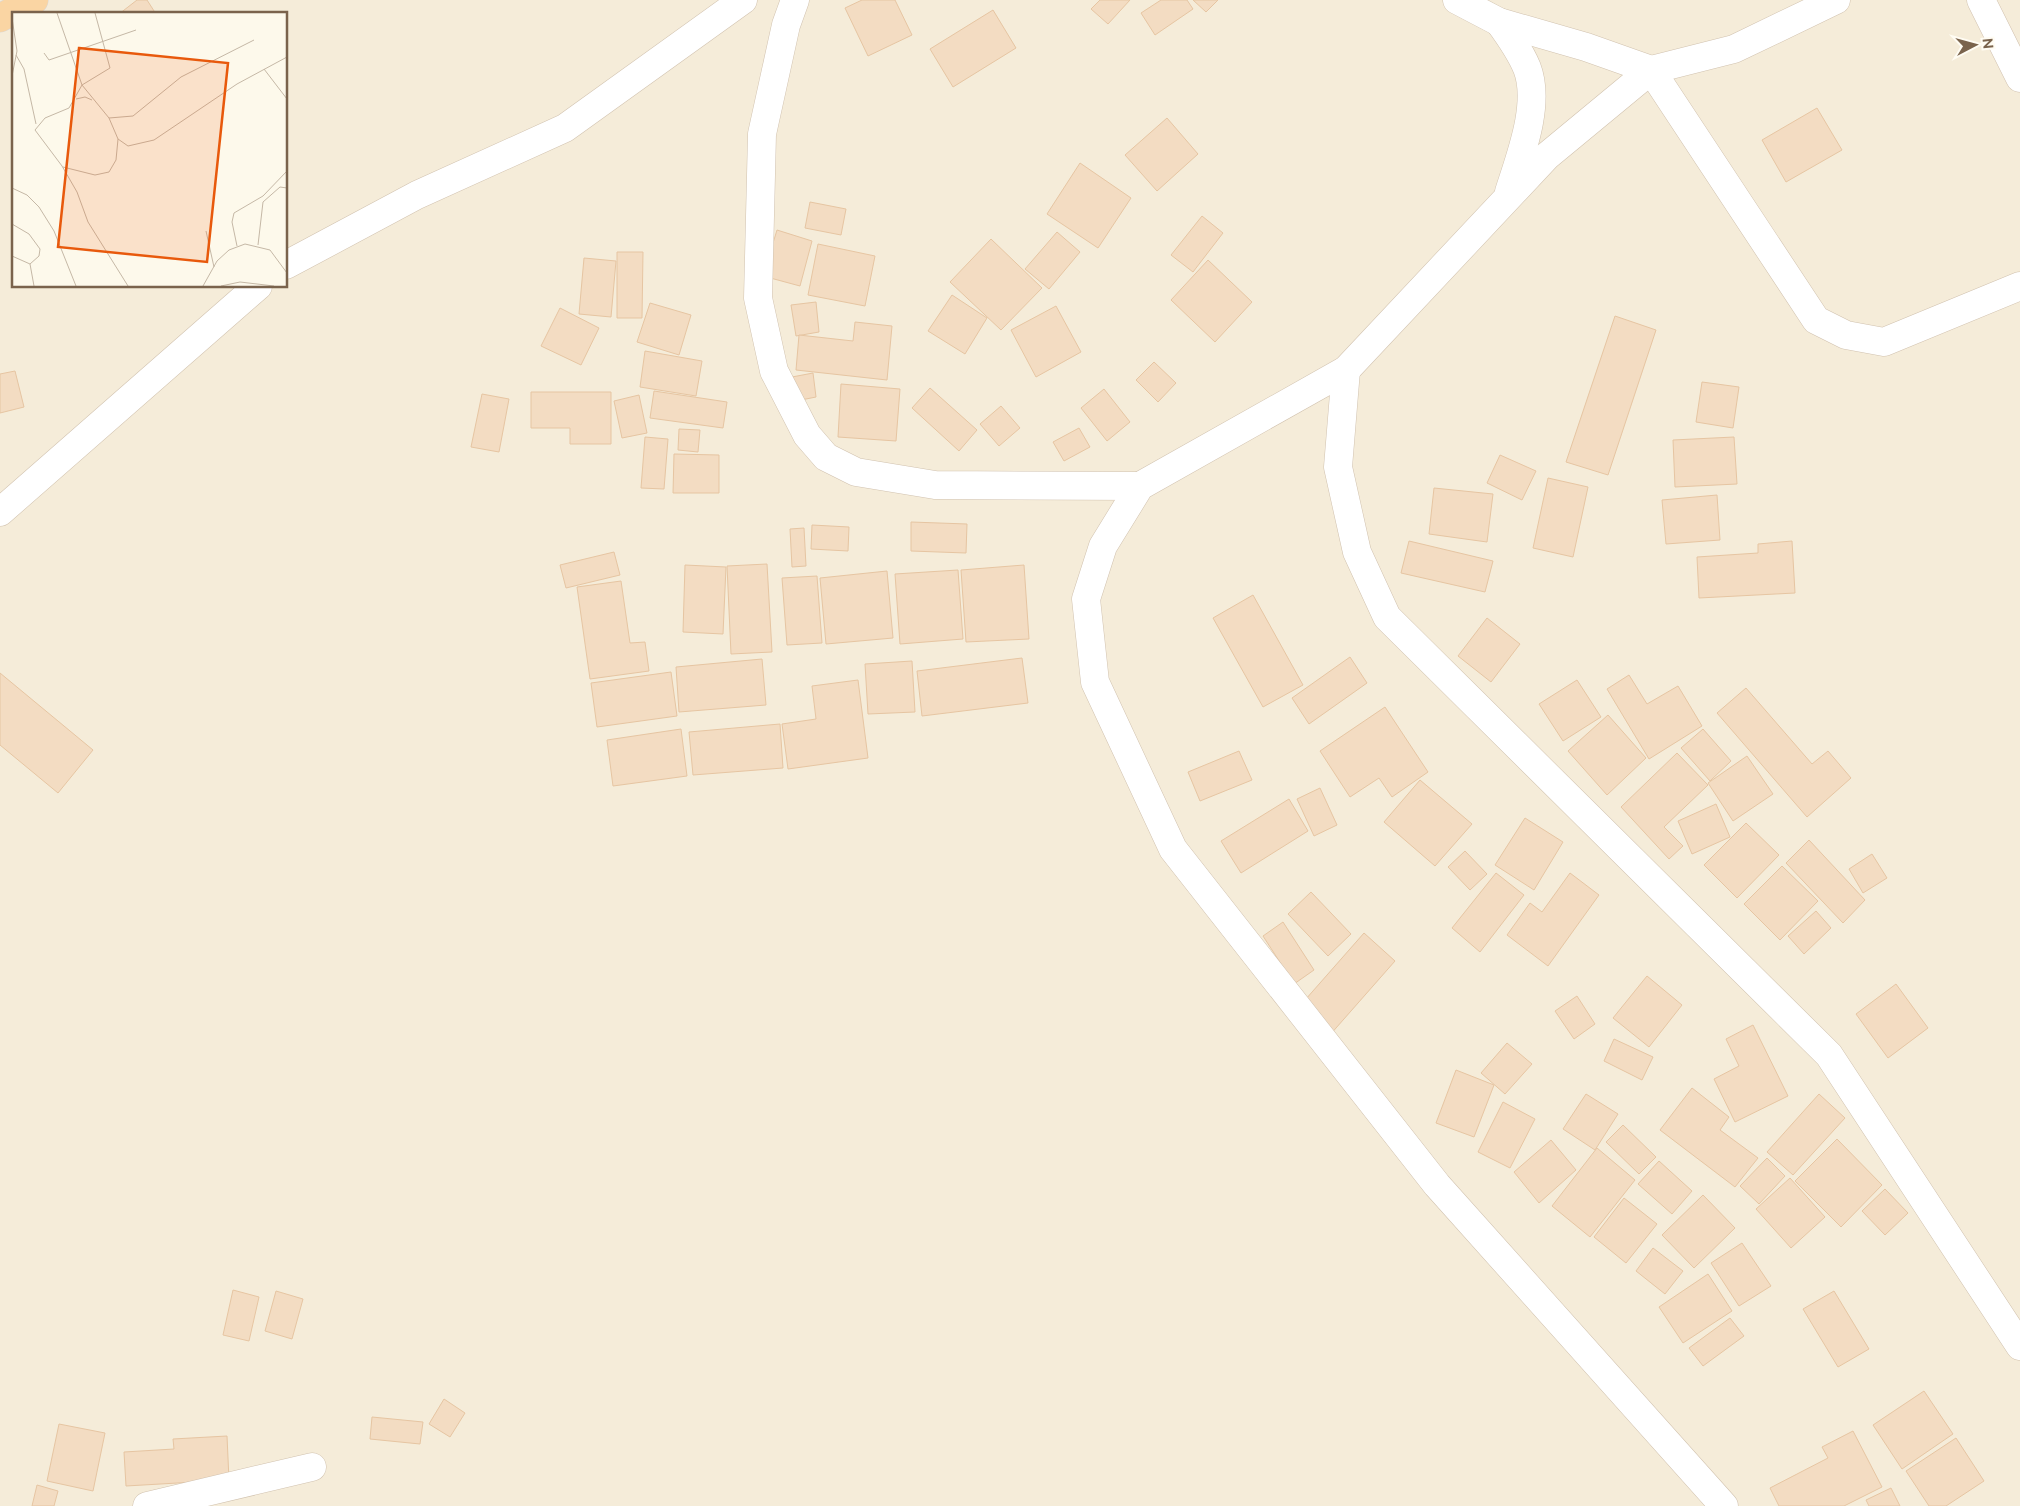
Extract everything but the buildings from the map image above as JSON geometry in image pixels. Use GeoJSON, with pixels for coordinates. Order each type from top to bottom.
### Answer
{"type":"FeatureCollection","features":[{"type":"Feature","properties":{"kind":"highway"},"geometry":{"type":"LineString","coordinates":[[0,18],[34,0]]}},
{"type":"Feature","properties":{"kind":"street"},"geometry":{"type":"LineString","coordinates":[[288,264],[417,194],[565,128],[743,0]]}},
{"type":"Feature","properties":{"kind":"street"},"geometry":{"type":"LineString","coordinates":[[795,0],[786,25],[762,134],[758,298],[774,371],[807,435],[826,457],[856,472],[935,485],[1140,486]]}},
{"type":"Feature","properties":{"kind":"street"},"geometry":{"type":"LineString","coordinates":[[1457,0],[1500,22],[1586,47],[1651,70],[1816,320],[1846,335],[1884,342],[2020,286]]}},
{"type":"Feature","properties":{"kind":"street"},"geometry":{"type":"LineString","coordinates":[[1724,1506],[1437,1185],[1173,849],[1095,682],[1086,598],[1103,546],[1140,486],[1346,370],[1548,156],[1651,70],[1734,49],[1836,0]]}},
{"type":"Feature","properties":{"kind":"street"},"geometry":{"type":"LineString","coordinates":[[1981,0],[2020,78]]}},
{"type":"Feature","properties":{"kind":"street"},"geometry":{"type":"LineString","coordinates":[[1500,22],[1516,46],[1528,70],[1532,106],[1508,197]]}},
{"type":"Feature","properties":{"kind":"street"},"geometry":{"type":"LineString","coordinates":[[0,512],[256,288]]}},
{"type":"Feature","properties":{"kind":"street"},"geometry":{"type":"LineString","coordinates":[[1346,370],[1338,467],[1357,552],[1387,617],[1829,1055],[2020,1346]]}},
{"type":"Feature","properties":{"kind":"street"},"geometry":{"type":"LineString","coordinates":[[147,1506],[312,1467]]}},
{"type":"Feature","properties":{"kind":"shaded area"},"geometry":{"type":"Polygon","coordinates":[[[0,0],[2020,0],[2020,1506],[0,1506],[0,0]]]}}]}
